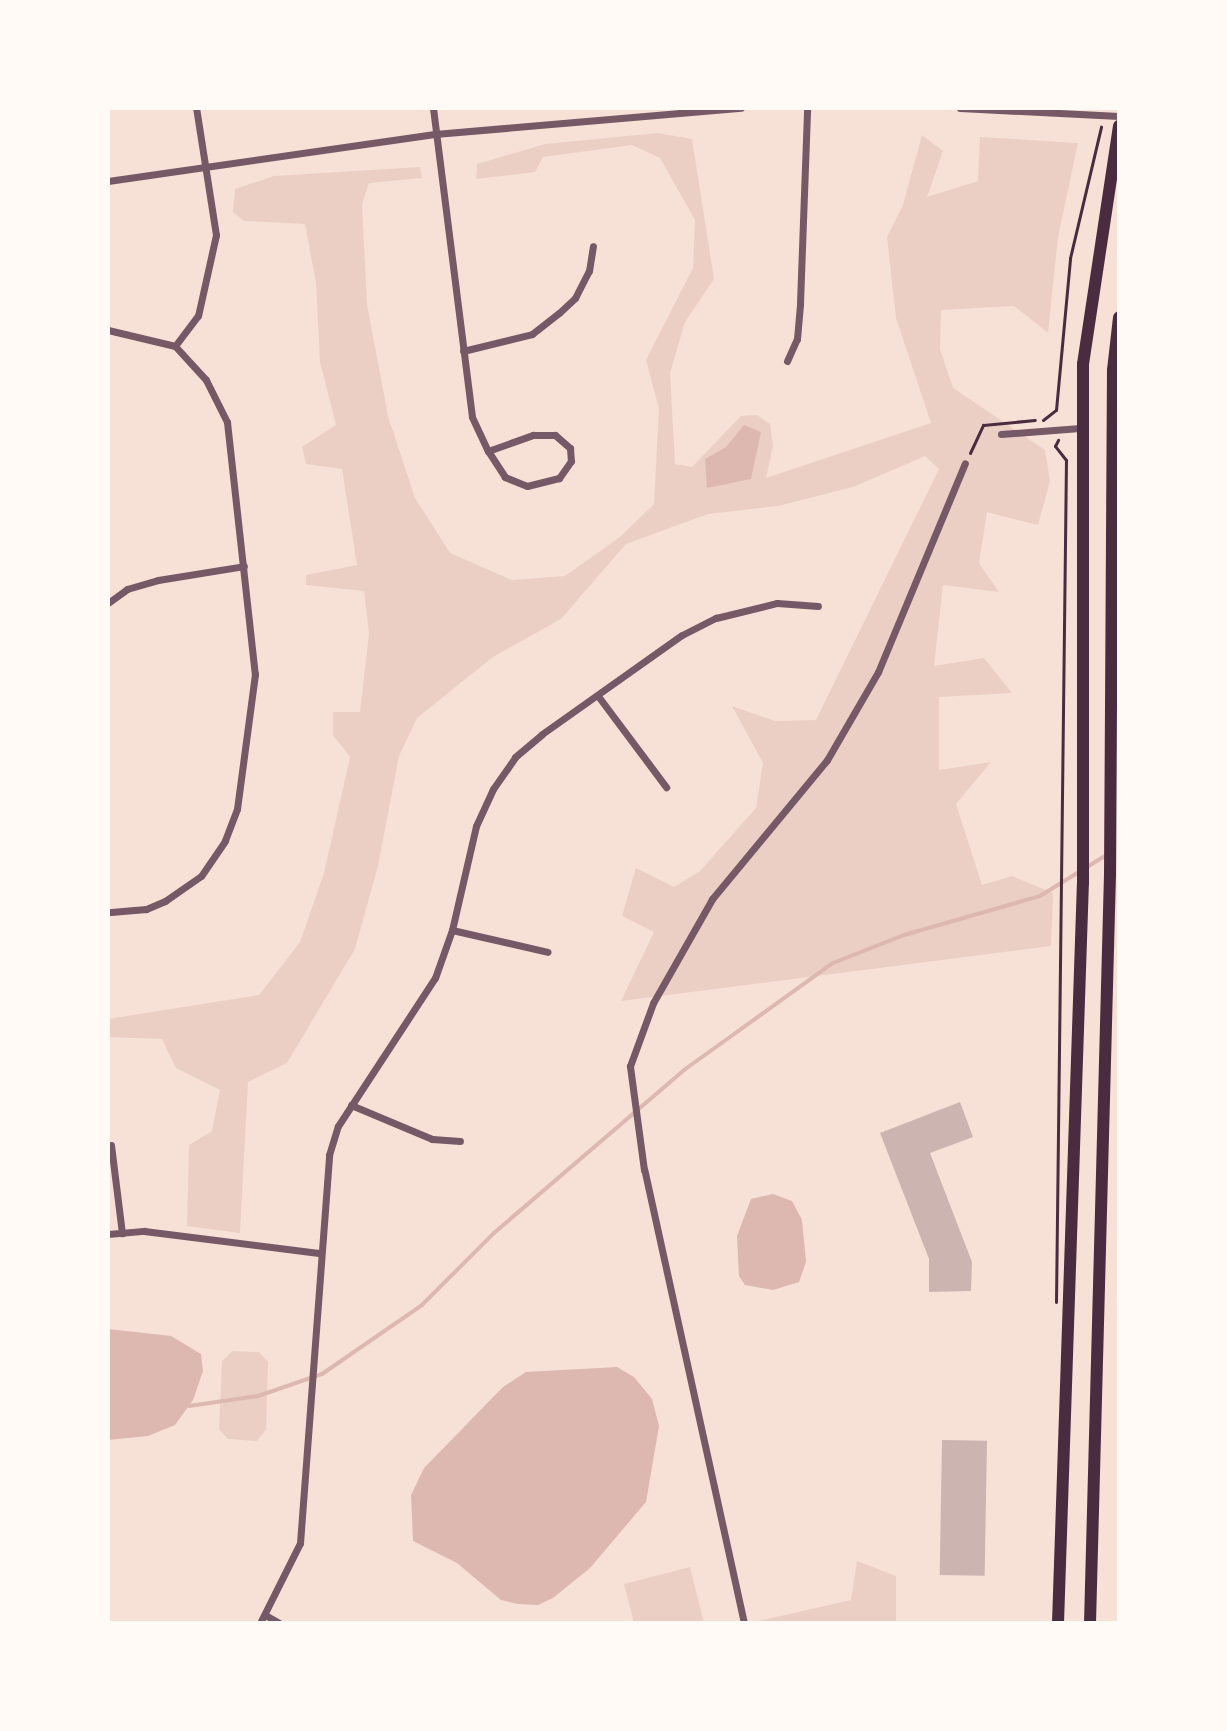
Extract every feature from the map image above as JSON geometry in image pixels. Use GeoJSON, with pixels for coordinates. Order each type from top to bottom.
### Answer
{"type":"FeatureCollection","features":[{"type":"Feature","properties":{"kind":"highway"},"geometry":{"type":"LineString","coordinates":[[1058,1623],[1083,883],[1080,428],[1096,252],[1119,126]]}},
{"type":"Feature","properties":{"kind":"highway"},"geometry":{"type":"LineString","coordinates":[[1090,1623],[1110,874],[1113,370],[1119,317]]}},
{"type":"Feature","properties":{"kind":"street"},"geometry":{"type":"LineString","coordinates":[[175,346],[198,316],[208,286],[216,235],[196,108]]}},
{"type":"Feature","properties":{"kind":"street"},"geometry":{"type":"LineString","coordinates":[[433,108],[472,417],[488,451],[505,477],[527,486],[559,478],[571,461],[570,448],[555,435],[533,435],[488,451]]}},
{"type":"Feature","properties":{"kind":"street"},"geometry":{"type":"LineString","coordinates":[[108,181],[435,134],[741,108]]}},
{"type":"Feature","properties":{"kind":"street"},"geometry":{"type":"LineString","coordinates":[[787,361],[797,339],[800,303],[807,108]]}},
{"type":"Feature","properties":{"kind":"street"},"geometry":{"type":"LineString","coordinates":[[960,108],[1119,116]]}},
{"type":"Feature","properties":{"kind":"street"},"geometry":{"type":"LineString","coordinates":[[463,351],[532,334],[559,313],[582,285],[593,246]]}},
{"type":"Feature","properties":{"kind":"street"},"geometry":{"type":"LineString","coordinates":[[108,330],[175,346],[206,380],[227,422],[255,674],[237,809],[225,841],[201,876],[175,895],[146,909],[108,912]]}},
{"type":"Feature","properties":{"kind":"street"},"geometry":{"type":"LineString","coordinates":[[1001,434],[1080,428]]}},
{"type":"Feature","properties":{"kind":"street"},"geometry":{"type":"LineString","coordinates":[[744,1623],[726,1561],[706,1444],[644,1170],[630,1066],[653,1003],[712,899],[827,760],[878,672],[965,463]]}},
{"type":"Feature","properties":{"kind":"street"},"geometry":{"type":"LineString","coordinates":[[108,603],[127,589],[158,580],[244,566]]}},
{"type":"Feature","properties":{"kind":"street"},"geometry":{"type":"LineString","coordinates":[[260,1623],[267,1616],[300,1543],[316,1376],[319,1253],[329,1155],[338,1126],[435,978],[452,930],[476,826],[493,789],[515,757],[682,635],[716,618],[777,603],[818,606]]}},
{"type":"Feature","properties":{"kind":"street"},"geometry":{"type":"LineString","coordinates":[[598,696],[666,787]]}},
{"type":"Feature","properties":{"kind":"street"},"geometry":{"type":"LineString","coordinates":[[452,930],[548,952]]}},
{"type":"Feature","properties":{"kind":"street"},"geometry":{"type":"LineString","coordinates":[[351,1105],[432,1139],[460,1141]]}},
{"type":"Feature","properties":{"kind":"street"},"geometry":{"type":"LineString","coordinates":[[111,1145],[122,1233]]}},
{"type":"Feature","properties":{"kind":"street"},"geometry":{"type":"LineString","coordinates":[[108,1234],[319,1253]]}},
{"type":"Feature","properties":{"kind":"street"},"geometry":{"type":"LineString","coordinates":[[267,1616],[279,1623]]}},
{"type":"Feature","properties":{"kind":"path"},"geometry":{"type":"LineString","coordinates":[[1068,1319],[1053,1297],[1066,752],[1066,460],[1055,446],[1062,430],[1052,415],[1070,258],[1104,116]]}},
{"type":"Feature","properties":{"kind":"path"},"geometry":{"type":"LineString","coordinates":[[965,463],[983,425],[1052,415]]}},
{"type":"Feature","properties":{"kind":"shaded area"},"geometry":{"type":"Polygon","coordinates":[[[658,133],[692,139],[714,279],[685,322],[670,373],[675,464],[692,467],[741,416],[757,415],[770,424],[773,446],[766,478],[931,423],[896,318],[887,237],[903,205],[922,135],[943,151],[927,197],[978,181],[980,137],[1078,143],[1058,237],[1048,333],[1014,306],[941,310],[940,349],[953,388],[1045,450],[1050,481],[1038,525],[987,512],[979,563],[999,592],[943,585],[934,666],[984,658],[1012,693],[939,697],[939,770],[991,762],[956,804],[982,885],[1012,876],[1053,893],[1051,946],[621,1001],[654,932],[622,916],[636,868],[674,887],[700,871],[756,808],[763,763],[732,706],[775,721],[816,720],[939,469],[925,456],[853,487],[778,506],[708,514],[626,544],[561,619],[493,657],[417,718],[399,756],[378,866],[355,949],[287,1063],[248,1082],[240,1233],[187,1226],[189,1145],[212,1131],[220,1090],[176,1068],[162,1039],[108,1037],[108,1019],[259,995],[300,942],[324,873],[350,757],[333,735],[333,712],[360,712],[369,634],[364,591],[306,585],[306,575],[357,565],[342,469],[306,464],[302,447],[336,425],[320,362],[316,283],[305,224],[244,221],[233,212],[235,189],[274,176],[420,167],[422,178],[369,183],[362,204],[367,304],[388,416],[415,498],[450,553],[512,580],[565,576],[620,537],[654,504],[659,409],[646,360],[693,268],[695,220],[660,158],[632,145],[543,157],[535,172],[476,179],[477,164],[545,144],[658,133]]]}},
{"type":"Feature","properties":{"kind":"shaded area"},"geometry":{"type":"Polygon","coordinates":[[[744,425],[761,432],[751,479],[707,488],[705,459],[726,447],[744,425]]]}},
{"type":"Feature","properties":{"kind":"shaded area"},"geometry":{"type":"Polygon","coordinates":[[[773,1194],[792,1201],[802,1220],[806,1262],[799,1282],[773,1290],[745,1285],[739,1276],[737,1236],[751,1199],[773,1194]]]}},
{"type":"Feature","properties":{"kind":"shaded area"},"geometry":{"type":"Polygon","coordinates":[[[108,1329],[171,1336],[201,1354],[203,1371],[193,1400],[175,1425],[148,1436],[108,1440],[108,1329]]]}},
{"type":"Feature","properties":{"kind":"shaded area"},"geometry":{"type":"Polygon","coordinates":[[[232,1351],[259,1352],[268,1362],[266,1430],[257,1441],[228,1439],[219,1429],[222,1361],[232,1351]]]}},
{"type":"Feature","properties":{"kind":"shaded area"},"geometry":{"type":"Polygon","coordinates":[[[617,1367],[634,1377],[652,1399],[659,1426],[646,1502],[590,1568],[553,1598],[538,1605],[518,1604],[501,1600],[457,1563],[413,1541],[411,1495],[424,1468],[503,1387],[526,1372],[617,1367]]]}},
{"type":"Feature","properties":{"kind":"shaded area"},"geometry":{"type":"Polygon","coordinates":[[[857,1561],[896,1576],[896,1623],[750,1623],[851,1600],[857,1561]]]}},
{"type":"Feature","properties":{"kind":"shaded area"},"geometry":{"type":"Polygon","coordinates":[[[690,1567],[704,1623],[634,1623],[624,1584],[690,1567]]]}},
{"type":"Feature","properties":{"kind":"building"},"geometry":{"type":"Polygon","coordinates":[[[960,1102],[973,1137],[930,1153],[972,1262],[971,1291],[929,1292],[929,1259],[880,1133],[960,1102]]]}},
{"type":"Feature","properties":{"kind":"building"},"geometry":{"type":"Polygon","coordinates":[[[942,1440],[987,1441],[985,1576],[940,1575],[942,1440]]]}},
{"type":"Feature","properties":{"kind":"waterway"},"geometry":{"type":"LineString","coordinates":[[189,1406],[258,1396],[322,1374],[422,1305],[494,1233],[684,1070],[833,963],[904,935],[1040,896],[1108,854]]}}]}
